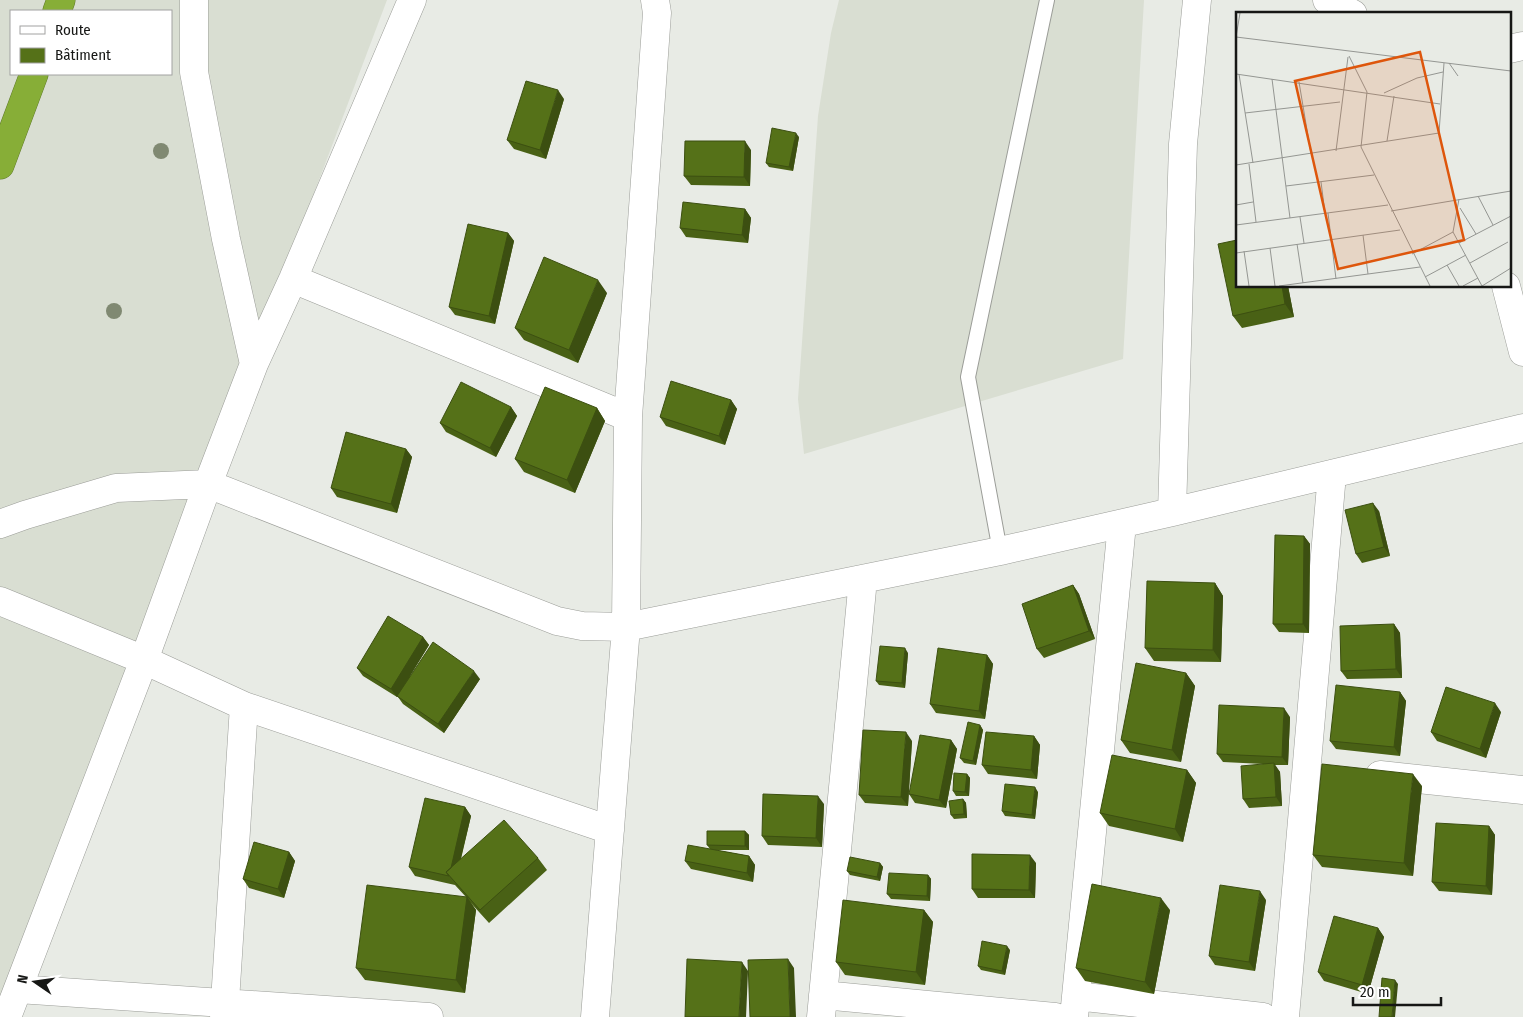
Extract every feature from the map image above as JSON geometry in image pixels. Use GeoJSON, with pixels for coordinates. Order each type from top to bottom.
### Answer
{"type":"FeatureCollection","features":[{"type":"Feature","properties":{"kind":"highway"},"geometry":{"type":"LineString","coordinates":[[0,165],[34,75]]}},
{"type":"Feature","properties":{"kind":"street"},"geometry":{"type":"LineString","coordinates":[[194,0],[194,72],[226,239],[254,364]]}},
{"type":"Feature","properties":{"kind":"street"},"geometry":{"type":"LineString","coordinates":[[7,1017],[144,660],[254,364],[293,279],[412,0]]}},
{"type":"Feature","properties":{"kind":"street"},"geometry":{"type":"LineString","coordinates":[[595,1017],[626,628],[628,417],[657,13],[655,0]]}},
{"type":"Feature","properties":{"kind":"street"},"geometry":{"type":"LineString","coordinates":[[1172,512],[1183,144],[1197,0]]}},
{"type":"Feature","properties":{"kind":"street"},"geometry":{"type":"LineString","coordinates":[[1327,0],[1349,12]]}},
{"type":"Feature","properties":{"kind":"street"},"geometry":{"type":"LineString","coordinates":[[1510,49],[1523,46]]}},
{"type":"Feature","properties":{"kind":"street"},"geometry":{"type":"LineString","coordinates":[[293,279],[628,417]]}},
{"type":"Feature","properties":{"kind":"street"},"geometry":{"type":"LineString","coordinates":[[1507,288],[1523,352]]}},
{"type":"Feature","properties":{"kind":"street"},"geometry":{"type":"LineString","coordinates":[[0,524],[116,488],[208,484],[557,620],[582,626],[626,628],[1122,524],[1523,428]]}},
{"type":"Feature","properties":{"kind":"street"},"geometry":{"type":"LineString","coordinates":[[1284,1017],[1332,474]]}},
{"type":"Feature","properties":{"kind":"street"},"geometry":{"type":"LineString","coordinates":[[1122,524],[1075,1007],[1263,1017]]}},
{"type":"Feature","properties":{"kind":"street"},"geometry":{"type":"LineString","coordinates":[[863,579],[822,1006],[1055,1017]]}},
{"type":"Feature","properties":{"kind":"street"},"geometry":{"type":"LineString","coordinates":[[0,601],[144,660],[244,706],[610,830]]}},
{"type":"Feature","properties":{"kind":"street"},"geometry":{"type":"LineString","coordinates":[[225,1010],[244,706]]}},
{"type":"Feature","properties":{"kind":"street"},"geometry":{"type":"LineString","coordinates":[[1306,767],[1523,790]]}},
{"type":"Feature","properties":{"kind":"street"},"geometry":{"type":"LineString","coordinates":[[18,988],[225,1010],[429,1017]]}},
{"type":"Feature","properties":{"kind":"lane"},"geometry":{"type":"LineString","coordinates":[[1000,551],[968,377],[1046,0]]}},
{"type":"Feature","properties":{"kind":"shaded area"},"geometry":{"type":"Polygon","coordinates":[[[0,0],[387,0],[3,1017],[0,1017],[0,0]]]}},
{"type":"Feature","properties":{"kind":"shaded area"},"geometry":{"type":"Polygon","coordinates":[[[839,0],[1144,0],[1123,359],[804,454],[798,399],[818,116],[831,33],[839,0]]]}},
{"type":"Feature","properties":{"kind":"building"},"geometry":{"type":"Polygon","coordinates":[[[526,81],[558,90],[540,150],[507,140],[526,81]]]}},
{"type":"Feature","properties":{"kind":"building"},"geometry":{"type":"Polygon","coordinates":[[[772,128],[796,133],[789,167],[766,163],[772,128]]]}},
{"type":"Feature","properties":{"kind":"building"},"geometry":{"type":"Polygon","coordinates":[[[685,141],[745,141],[744,177],[684,176],[685,141]]]}},
{"type":"Feature","properties":{"kind":"building"},"geometry":{"type":"Polygon","coordinates":[[[683,202],[745,209],[742,235],[680,228],[683,202]]]}},
{"type":"Feature","properties":{"kind":"building"},"geometry":{"type":"Polygon","coordinates":[[[468,224],[508,233],[489,316],[449,307],[468,224]]]}},
{"type":"Feature","properties":{"kind":"building"},"geometry":{"type":"Polygon","coordinates":[[[1236,240],[1236,288],[1282,288],[1285,304],[1233,316],[1218,244],[1236,240]]]}},
{"type":"Feature","properties":{"kind":"building"},"geometry":{"type":"Polygon","coordinates":[[[544,257],[598,280],[569,350],[515,328],[544,257]]]}},
{"type":"Feature","properties":{"kind":"building"},"geometry":{"type":"Polygon","coordinates":[[[671,381],[731,400],[719,436],[660,417],[671,381]]]}},
{"type":"Feature","properties":{"kind":"building"},"geometry":{"type":"Polygon","coordinates":[[[461,382],[511,407],[490,448],[440,423],[461,382]]]}},
{"type":"Feature","properties":{"kind":"building"},"geometry":{"type":"Polygon","coordinates":[[[545,387],[597,408],[567,480],[515,459],[545,387]]]}},
{"type":"Feature","properties":{"kind":"building"},"geometry":{"type":"Polygon","coordinates":[[[346,432],[406,449],[391,504],[331,488],[346,432]]]}},
{"type":"Feature","properties":{"kind":"building"},"geometry":{"type":"Polygon","coordinates":[[[1373,503],[1384,547],[1356,554],[1345,510],[1373,503]]]}},
{"type":"Feature","properties":{"kind":"building"},"geometry":{"type":"Polygon","coordinates":[[[1275,535],[1304,536],[1303,624],[1273,624],[1275,535]]]}},
{"type":"Feature","properties":{"kind":"building"},"geometry":{"type":"Polygon","coordinates":[[[1147,581],[1215,583],[1213,650],[1145,648],[1147,581]]]}},
{"type":"Feature","properties":{"kind":"building"},"geometry":{"type":"Polygon","coordinates":[[[1073,585],[1089,631],[1037,649],[1022,604],[1073,585]]]}},
{"type":"Feature","properties":{"kind":"building"},"geometry":{"type":"Polygon","coordinates":[[[388,616],[423,637],[391,689],[357,668],[388,616]]]}},
{"type":"Feature","properties":{"kind":"building"},"geometry":{"type":"Polygon","coordinates":[[[1394,624],[1396,669],[1341,671],[1340,626],[1394,624]]]}},
{"type":"Feature","properties":{"kind":"building"},"geometry":{"type":"Polygon","coordinates":[[[433,642],[474,671],[438,724],[397,696],[433,642]]]}},
{"type":"Feature","properties":{"kind":"building"},"geometry":{"type":"Polygon","coordinates":[[[880,646],[905,648],[902,683],[876,681],[880,646]]]}},
{"type":"Feature","properties":{"kind":"building"},"geometry":{"type":"Polygon","coordinates":[[[938,648],[987,655],[979,711],[930,704],[938,648]]]}},
{"type":"Feature","properties":{"kind":"building"},"geometry":{"type":"Polygon","coordinates":[[[1136,663],[1186,673],[1172,750],[1121,740],[1136,663]]]}},
{"type":"Feature","properties":{"kind":"building"},"geometry":{"type":"Polygon","coordinates":[[[1336,685],[1400,692],[1394,747],[1330,741],[1336,685]]]}},
{"type":"Feature","properties":{"kind":"building"},"geometry":{"type":"Polygon","coordinates":[[[1446,687],[1495,703],[1480,749],[1431,732],[1446,687]]]}},
{"type":"Feature","properties":{"kind":"building"},"geometry":{"type":"Polygon","coordinates":[[[1219,705],[1284,708],[1282,757],[1217,754],[1219,705]]]}},
{"type":"Feature","properties":{"kind":"building"},"geometry":{"type":"Polygon","coordinates":[[[968,722],[980,725],[973,761],[960,758],[968,722]]]}},
{"type":"Feature","properties":{"kind":"building"},"geometry":{"type":"Polygon","coordinates":[[[863,730],[906,732],[901,797],[859,795],[863,730]]]}},
{"type":"Feature","properties":{"kind":"building"},"geometry":{"type":"Polygon","coordinates":[[[986,732],[1034,736],[1031,770],[982,765],[986,732]]]}},
{"type":"Feature","properties":{"kind":"building"},"geometry":{"type":"Polygon","coordinates":[[[920,735],[951,740],[939,800],[909,794],[920,735]]]}},
{"type":"Feature","properties":{"kind":"building"},"geometry":{"type":"Polygon","coordinates":[[[1112,755],[1187,770],[1175,829],[1100,813],[1112,755]]]}},
{"type":"Feature","properties":{"kind":"building"},"geometry":{"type":"Polygon","coordinates":[[[1274,763],[1276,797],[1243,799],[1241,766],[1274,763]]]}},
{"type":"Feature","properties":{"kind":"building"},"geometry":{"type":"Polygon","coordinates":[[[1322,764],[1413,774],[1404,863],[1313,855],[1322,764]]]}},
{"type":"Feature","properties":{"kind":"building"},"geometry":{"type":"Polygon","coordinates":[[[954,773],[967,774],[965,792],[953,791],[954,773]]]}},
{"type":"Feature","properties":{"kind":"building"},"geometry":{"type":"Polygon","coordinates":[[[1005,784],[1035,787],[1032,815],[1002,811],[1005,784]]]}},
{"type":"Feature","properties":{"kind":"building"},"geometry":{"type":"Polygon","coordinates":[[[763,794],[818,796],[816,838],[762,836],[763,794]]]}},
{"type":"Feature","properties":{"kind":"building"},"geometry":{"type":"Polygon","coordinates":[[[425,798],[465,807],[451,868],[446,872],[449,876],[409,867],[425,798]]]}},
{"type":"Feature","properties":{"kind":"building"},"geometry":{"type":"Polygon","coordinates":[[[963,799],[964,814],[951,815],[949,801],[963,799]]]}},
{"type":"Feature","properties":{"kind":"building"},"geometry":{"type":"Polygon","coordinates":[[[504,820],[538,858],[480,910],[446,872],[504,820]]]}},
{"type":"Feature","properties":{"kind":"building"},"geometry":{"type":"Polygon","coordinates":[[[1436,823],[1489,826],[1486,886],[1432,882],[1436,823]]]}},
{"type":"Feature","properties":{"kind":"building"},"geometry":{"type":"Polygon","coordinates":[[[707,831],[745,831],[745,846],[707,845],[707,831]]]}},
{"type":"Feature","properties":{"kind":"building"},"geometry":{"type":"Polygon","coordinates":[[[254,842],[289,852],[278,889],[243,879],[254,842]]]}},
{"type":"Feature","properties":{"kind":"building"},"geometry":{"type":"Polygon","coordinates":[[[688,845],[749,856],[747,873],[685,861],[688,845]]]}},
{"type":"Feature","properties":{"kind":"building"},"geometry":{"type":"Polygon","coordinates":[[[972,854],[1030,855],[1029,890],[972,889],[972,854]]]}},
{"type":"Feature","properties":{"kind":"building"},"geometry":{"type":"Polygon","coordinates":[[[850,857],[880,863],[877,877],[847,871],[850,857]]]}},
{"type":"Feature","properties":{"kind":"building"},"geometry":{"type":"Polygon","coordinates":[[[889,873],[928,875],[927,896],[887,894],[889,873]]]}},
{"type":"Feature","properties":{"kind":"building"},"geometry":{"type":"Polygon","coordinates":[[[1092,884],[1161,898],[1145,982],[1076,968],[1092,884]]]}},
{"type":"Feature","properties":{"kind":"building"},"geometry":{"type":"Polygon","coordinates":[[[367,885],[467,897],[456,980],[356,968],[367,885]]]}},
{"type":"Feature","properties":{"kind":"building"},"geometry":{"type":"Polygon","coordinates":[[[1220,885],[1260,891],[1249,962],[1209,956],[1220,885]]]}},
{"type":"Feature","properties":{"kind":"building"},"geometry":{"type":"Polygon","coordinates":[[[843,900],[924,910],[916,972],[836,962],[843,900]]]}},
{"type":"Feature","properties":{"kind":"building"},"geometry":{"type":"Polygon","coordinates":[[[1334,916],[1378,928],[1362,985],[1318,972],[1334,916]]]}},
{"type":"Feature","properties":{"kind":"building"},"geometry":{"type":"Polygon","coordinates":[[[982,941],[1007,946],[1002,971],[978,966],[982,941]]]}},
{"type":"Feature","properties":{"kind":"building"},"geometry":{"type":"Polygon","coordinates":[[[687,959],[742,962],[739,1017],[685,1017],[687,959]]]}},
{"type":"Feature","properties":{"kind":"building"},"geometry":{"type":"Polygon","coordinates":[[[788,959],[790,1017],[750,1017],[748,960],[788,959]]]}},
{"type":"Feature","properties":{"kind":"building"},"geometry":{"type":"Polygon","coordinates":[[[1382,978],[1395,980],[1392,1017],[1379,1017],[1382,978]]]}}]}
